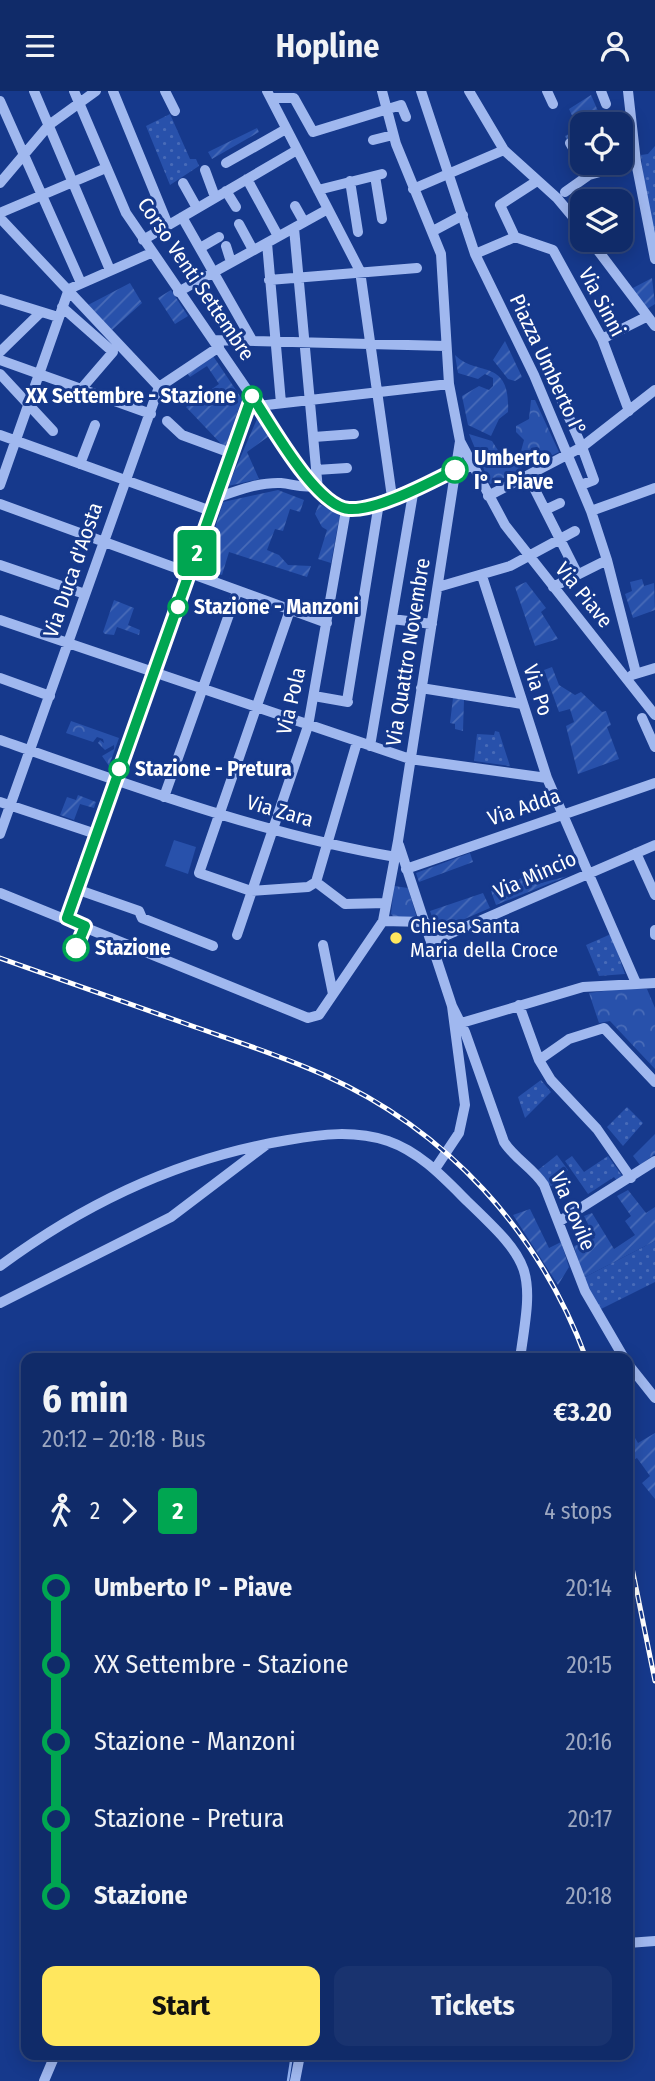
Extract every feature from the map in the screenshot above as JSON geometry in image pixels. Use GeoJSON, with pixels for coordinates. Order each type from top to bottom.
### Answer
{"type":"FeatureCollection","features":[{"type":"Feature","properties":{"kind":"street"},"geometry":{"type":"LineString","coordinates":[[34,91],[110,270]]}},
{"type":"Feature","properties":{"kind":"street","name":"Corso Venti Settembre"},"geometry":{"type":"LineString","coordinates":[[74,91],[126,213],[151,253],[316,488],[327,501],[346,510]]}},
{"type":"Feature","properties":{"kind":"street"},"geometry":{"type":"LineString","coordinates":[[0,183],[49,125],[96,91]]}},
{"type":"Feature","properties":{"kind":"street"},"geometry":{"type":"LineString","coordinates":[[113,91],[168,225]]}},
{"type":"Feature","properties":{"kind":"street"},"geometry":{"type":"LineString","coordinates":[[165,91],[175,111]]}},
{"type":"Feature","properties":{"kind":"street"},"geometry":{"type":"LineString","coordinates":[[382,91],[393,135],[413,189],[433,231],[443,267],[449,384],[460,441],[488,496]]}},
{"type":"Feature","properties":{"kind":"street","name":"Piazza Umberto I°"},"geometry":{"type":"LineString","coordinates":[[421,91],[475,254],[569,455]]}},
{"type":"Feature","properties":{"kind":"street"},"geometry":{"type":"LineString","coordinates":[[469,91],[504,150],[557,198],[570,214]]}},
{"type":"Feature","properties":{"kind":"street"},"geometry":{"type":"LineString","coordinates":[[547,91],[553,104]]}},
{"type":"Feature","properties":{"kind":"street"},"geometry":{"type":"LineString","coordinates":[[601,91],[606,104]]}},
{"type":"Feature","properties":{"kind":"street"},"geometry":{"type":"LineString","coordinates":[[628,91],[636,162],[655,259]]}},
{"type":"Feature","properties":{"kind":"street"},"geometry":{"type":"LineString","coordinates":[[269,94],[294,98],[313,132],[401,105],[406,117]]}},
{"type":"Feature","properties":{"kind":"street"},"geometry":{"type":"LineString","coordinates":[[269,94],[360,271],[392,497]]}},
{"type":"Feature","properties":{"kind":"street"},"geometry":{"type":"LineString","coordinates":[[0,101],[81,283]]}},
{"type":"Feature","properties":{"kind":"street"},"geometry":{"type":"LineString","coordinates":[[226,163],[284,124]]}},
{"type":"Feature","properties":{"kind":"street"},"geometry":{"type":"LineString","coordinates":[[373,140],[393,135]]}},
{"type":"Feature","properties":{"kind":"street"},"geometry":{"type":"LineString","coordinates":[[143,240],[297,150]]}},
{"type":"Feature","properties":{"kind":"street"},"geometry":{"type":"LineString","coordinates":[[413,189],[504,150]]}},
{"type":"Feature","properties":{"kind":"street"},"geometry":{"type":"LineString","coordinates":[[106,168],[0,216],[159,387],[216,344],[275,340],[446,346]]}},
{"type":"Feature","properties":{"kind":"street"},"geometry":{"type":"LineString","coordinates":[[205,170],[215,197]]}},
{"type":"Feature","properties":{"kind":"street"},"geometry":{"type":"LineString","coordinates":[[318,190],[379,175],[382,219]]}},
{"type":"Feature","properties":{"kind":"street"},"geometry":{"type":"LineString","coordinates":[[565,192],[589,175]]}},
{"type":"Feature","properties":{"kind":"street"},"geometry":{"type":"LineString","coordinates":[[247,179],[278,236]]}},
{"type":"Feature","properties":{"kind":"street"},"geometry":{"type":"LineString","coordinates":[[350,181],[358,232]]}},
{"type":"Feature","properties":{"kind":"street"},"geometry":{"type":"LineString","coordinates":[[475,254],[515,237],[500,205],[537,181]]}},
{"type":"Feature","properties":{"kind":"street"},"geometry":{"type":"LineString","coordinates":[[183,183],[197,208]]}},
{"type":"Feature","properties":{"kind":"street"},"geometry":{"type":"LineString","coordinates":[[226,191],[236,207]]}},
{"type":"Feature","properties":{"kind":"street"},"geometry":{"type":"LineString","coordinates":[[295,206],[304,222]]}},
{"type":"Feature","properties":{"kind":"street"},"geometry":{"type":"LineString","coordinates":[[178,292],[328,209]]}},
{"type":"Feature","properties":{"kind":"street"},"geometry":{"type":"LineString","coordinates":[[433,231],[463,215]]}},
{"type":"Feature","properties":{"kind":"street"},"geometry":{"type":"LineString","coordinates":[[182,217],[252,340]]}},
{"type":"Feature","properties":{"kind":"street"},"geometry":{"type":"LineString","coordinates":[[239,224],[253,250]]}},
{"type":"Feature","properties":{"kind":"street"},"geometry":{"type":"LineString","coordinates":[[216,498],[271,484],[316,488],[311,401],[294,228]]}},
{"type":"Feature","properties":{"kind":"street","name":"Via Sinni"},"geometry":{"type":"LineString","coordinates":[[515,237],[553,250],[602,339],[629,411]]}},
{"type":"Feature","properties":{"kind":"street"},"geometry":{"type":"LineString","coordinates":[[200,248],[223,242],[231,262]]}},
{"type":"Feature","properties":{"kind":"street"},"geometry":{"type":"LineString","coordinates":[[267,243],[281,403]]}},
{"type":"Feature","properties":{"kind":"street"},"geometry":{"type":"LineString","coordinates":[[599,252],[655,327]]}},
{"type":"Feature","properties":{"kind":"street"},"geometry":{"type":"LineString","coordinates":[[0,485],[69,289],[151,253]]}},
{"type":"Feature","properties":{"kind":"street"},"geometry":{"type":"LineString","coordinates":[[269,280],[360,271],[406,274],[417,268]]}},
{"type":"Feature","properties":{"kind":"street"},"geometry":{"type":"LineString","coordinates":[[0,299],[41,312],[60,312],[113,352],[82,388]]}},
{"type":"Feature","properties":{"kind":"street"},"geometry":{"type":"LineString","coordinates":[[0,352],[41,312]]}},
{"type":"Feature","properties":{"kind":"street"},"geometry":{"type":"LineString","coordinates":[[602,339],[646,317]]}},
{"type":"Feature","properties":{"kind":"street"},"geometry":{"type":"LineString","coordinates":[[0,360],[151,412]]}},
{"type":"Feature","properties":{"kind":"street","name":"Piazza Umberto I°"},"geometry":{"type":"LineString","coordinates":[[488,496],[582,447],[548,370]]}},
{"type":"Feature","properties":{"kind":"street"},"geometry":{"type":"LineString","coordinates":[[0,374],[53,431]]}},
{"type":"Feature","properties":{"kind":"street"},"geometry":{"type":"LineString","coordinates":[[67,918],[231,453],[255,401],[311,401],[449,384]]}},
{"type":"Feature","properties":{"kind":"street","name":"Via Duca d'Aosta"},"geometry":{"type":"LineString","coordinates":[[0,834],[5,804],[31,750],[159,387]]}},
{"type":"Feature","properties":{"kind":"street"},"geometry":{"type":"LineString","coordinates":[[581,485],[594,480],[582,447],[655,390]]}},
{"type":"Feature","properties":{"kind":"street"},"geometry":{"type":"LineString","coordinates":[[80,464],[95,425]]}},
{"type":"Feature","properties":{"kind":"street"},"geometry":{"type":"LineString","coordinates":[[169,425],[182,435],[231,453]]}},
{"type":"Feature","properties":{"kind":"street"},"geometry":{"type":"LineString","coordinates":[[314,437],[354,434]]}},
{"type":"Feature","properties":{"kind":"street"},"geometry":{"type":"LineString","coordinates":[[0,435],[211,511]]}},
{"type":"Feature","properties":{"kind":"street"},"geometry":{"type":"LineString","coordinates":[[455,470],[460,441]]}},
{"type":"Feature","properties":{"kind":"street"},"geometry":{"type":"LineString","coordinates":[[569,455],[607,560],[636,673]]}},
{"type":"Feature","properties":{"kind":"street"},"geometry":{"type":"LineString","coordinates":[[346,510],[379,503],[455,470],[471,466]]}},
{"type":"Feature","properties":{"kind":"street"},"geometry":{"type":"LineString","coordinates":[[316,471],[346,468]]}},
{"type":"Feature","properties":{"kind":"street","name":"Via Quattro Novembre"},"geometry":{"type":"LineString","coordinates":[[383,921],[396,857],[455,470]]}},
{"type":"Feature","properties":{"kind":"street"},"geometry":{"type":"LineString","coordinates":[[528,476],[577,573]]}},
{"type":"Feature","properties":{"kind":"street"},"geometry":{"type":"LineString","coordinates":[[370,746],[414,488]]}},
{"type":"Feature","properties":{"kind":"street"},"geometry":{"type":"LineString","coordinates":[[591,511],[655,488]]}},
{"type":"Feature","properties":{"kind":"street","name":"Via Piave"},"geometry":{"type":"LineString","coordinates":[[488,496],[527,555],[655,715]]}},
{"type":"Feature","properties":{"kind":"street"},"geometry":{"type":"LineString","coordinates":[[314,696],[348,702],[379,503]]}},
{"type":"Feature","properties":{"kind":"street"},"geometry":{"type":"LineString","coordinates":[[545,510],[560,503]]}},
{"type":"Feature","properties":{"kind":"street"},"geometry":{"type":"LineString","coordinates":[[0,505],[327,622]]}},
{"type":"Feature","properties":{"kind":"street","name":"Via Pola"},"geometry":{"type":"LineString","coordinates":[[237,935],[271,828],[308,726],[346,510]]}},
{"type":"Feature","properties":{"kind":"street"},"geometry":{"type":"LineString","coordinates":[[438,587],[510,566],[575,531]]}},
{"type":"Feature","properties":{"kind":"street"},"geometry":{"type":"LineString","coordinates":[[553,587],[607,560]]}},
{"type":"Feature","properties":{"kind":"street"},"geometry":{"type":"LineString","coordinates":[[0,565],[85,594]]}},
{"type":"Feature","properties":{"kind":"street","name":"Via Po"},"geometry":{"type":"LineString","coordinates":[[482,576],[547,778],[591,872],[636,983]]}},
{"type":"Feature","properties":{"kind":"street"},"geometry":{"type":"LineString","coordinates":[[164,797],[237,592]]}},
{"type":"Feature","properties":{"kind":"street"},"geometry":{"type":"LineString","coordinates":[[290,610],[199,873],[251,891],[308,887],[316,882],[357,742]]}},
{"type":"Feature","properties":{"kind":"street"},"geometry":{"type":"LineString","coordinates":[[391,619],[432,624]]}},
{"type":"Feature","properties":{"kind":"street"},"geometry":{"type":"LineString","coordinates":[[0,620],[410,759],[547,778]]}},
{"type":"Feature","properties":{"kind":"street"},"geometry":{"type":"LineString","coordinates":[[626,678],[655,668]]}},
{"type":"Feature","properties":{"kind":"street"},"geometry":{"type":"LineString","coordinates":[[0,678],[50,696]]}},
{"type":"Feature","properties":{"kind":"street"},"geometry":{"type":"LineString","coordinates":[[421,688],[522,704]]}},
{"type":"Feature","properties":{"kind":"street"},"geometry":{"type":"LineString","coordinates":[[642,718],[655,747]]}},
{"type":"Feature","properties":{"kind":"street","name":"Via Zara"},"geometry":{"type":"LineString","coordinates":[[0,740],[220,815],[328,846],[396,857]]}},
{"type":"Feature","properties":{"kind":"street","name":"Via Adda"},"geometry":{"type":"LineString","coordinates":[[406,869],[655,783]]}},
{"type":"Feature","properties":{"kind":"street"},"geometry":{"type":"LineString","coordinates":[[5,804],[96,834]]}},
{"type":"Feature","properties":{"kind":"street","name":"Via Quattro Novembre"},"geometry":{"type":"LineString","coordinates":[[398,841],[410,881]]}},
{"type":"Feature","properties":{"kind":"street","name":"Via Mincio"},"geometry":{"type":"LineString","coordinates":[[431,942],[655,845]]}},
{"type":"Feature","properties":{"kind":"street"},"geometry":{"type":"LineString","coordinates":[[636,853],[655,895]]}},
{"type":"Feature","properties":{"kind":"street"},"geometry":{"type":"LineString","coordinates":[[391,880],[410,881]]}},
{"type":"Feature","properties":{"kind":"street","name":"Via Covile"},"geometry":{"type":"LineString","coordinates":[[410,881],[458,1024],[504,1142],[511,1153],[534,1170],[560,1221],[585,1291],[621,1353]]}},
{"type":"Feature","properties":{"kind":"street"},"geometry":{"type":"LineString","coordinates":[[316,882],[345,904],[386,903]]}},
{"type":"Feature","properties":{"kind":"street"},"geometry":{"type":"LineString","coordinates":[[76,889],[139,911],[142,918],[213,946]]}},
{"type":"Feature","properties":{"kind":"street"},"geometry":{"type":"LineString","coordinates":[[0,893],[308,1018],[318,1015],[383,921],[425,922]]}},
{"type":"Feature","properties":{"kind":"street"},"geometry":{"type":"LineString","coordinates":[[323,945],[333,994]]}},
{"type":"Feature","properties":{"kind":"street"},"geometry":{"type":"LineString","coordinates":[[435,1169],[455,1142],[465,1115],[458,1024],[583,987],[655,983]]}},
{"type":"Feature","properties":{"kind":"street"},"geometry":{"type":"LineString","coordinates":[[519,1005],[539,1060],[551,1080],[597,1129],[631,1178]]}},
{"type":"Feature","properties":{"kind":"street"},"geometry":{"type":"LineString","coordinates":[[539,1060],[569,1039],[604,1028],[655,1082]]}},
{"type":"Feature","properties":{"kind":"street"},"geometry":{"type":"LineString","coordinates":[[0,1266],[75,1216],[155,1176],[269,1143],[331,1134],[366,1135],[401,1146],[435,1169],[509,1241],[520,1258],[529,1299],[521,1353]]}},
{"type":"Feature","properties":{"kind":"street"},"geometry":{"type":"LineString","coordinates":[[0,1303],[179,1212],[269,1143]]}},
{"type":"Feature","properties":{"kind":"street"},"geometry":{"type":"LineString","coordinates":[[560,1221],[655,1161]]}},
{"type":"Feature","properties":{"kind":"street"},"geometry":{"type":"LineString","coordinates":[[633,1370],[655,1398]]}},
{"type":"Feature","properties":{"kind":"street"},"geometry":{"type":"LineString","coordinates":[[633,1943],[655,1941]]}},
{"type":"Feature","properties":{"kind":"street"},"geometry":{"type":"LineString","coordinates":[[45,2081],[53,2060]]}},
{"type":"Feature","properties":{"kind":"street"},"geometry":{"type":"LineString","coordinates":[[295,2081],[299,2060]]}},
{"type":"Feature","properties":{"kind":"green space"},"geometry":{"type":"Polygon","coordinates":[[[591,95],[598,111],[570,112],[569,109],[591,95]]]}},
{"type":"Feature","properties":{"kind":"green space"},"geometry":{"type":"Polygon","coordinates":[[[170,114],[190,159],[196,159],[199,166],[170,185],[146,126],[170,114]]]}},
{"type":"Feature","properties":{"kind":"green space"},"geometry":{"type":"Polygon","coordinates":[[[257,128],[259,132],[212,159],[208,152],[257,128]]]}},
{"type":"Feature","properties":{"kind":"green space"},"geometry":{"type":"Polygon","coordinates":[[[655,146],[655,235],[645,197],[641,155],[648,154],[655,146]]]}},
{"type":"Feature","properties":{"kind":"green space"},"geometry":{"type":"Polygon","coordinates":[[[652,278],[655,304],[647,309],[631,289],[652,278]]]}},
{"type":"Feature","properties":{"kind":"green space"},"geometry":{"type":"Polygon","coordinates":[[[130,283],[142,303],[112,330],[88,305],[130,283]]]}},
{"type":"Feature","properties":{"kind":"green space"},"geometry":{"type":"Polygon","coordinates":[[[171,290],[188,316],[175,324],[158,298],[171,290]]]}},
{"type":"Feature","properties":{"kind":"green space"},"geometry":{"type":"Polygon","coordinates":[[[505,341],[522,377],[515,381],[508,379],[493,360],[505,341]]]}},
{"type":"Feature","properties":{"kind":"green space"},"geometry":{"type":"Polygon","coordinates":[[[455,355],[463,362],[490,371],[504,383],[508,412],[499,419],[491,436],[468,425],[462,396],[479,386],[489,390],[493,386],[493,378],[485,374],[478,379],[458,373],[455,355]]]}},
{"type":"Feature","properties":{"kind":"green space"},"geometry":{"type":"Polygon","coordinates":[[[213,356],[242,399],[225,448],[186,407],[219,384],[207,366],[190,377],[187,373],[213,356]]]}},
{"type":"Feature","properties":{"kind":"green space"},"geometry":{"type":"Polygon","coordinates":[[[531,400],[535,400],[559,452],[528,467],[521,451],[524,440],[516,432],[516,426],[529,419],[531,400]]]}},
{"type":"Feature","properties":{"kind":"green space"},"geometry":{"type":"Polygon","coordinates":[[[257,419],[269,436],[247,452],[259,479],[228,486],[257,419]]]}},
{"type":"Feature","properties":{"kind":"green space"},"geometry":{"type":"Polygon","coordinates":[[[469,434],[492,441],[501,455],[517,459],[522,470],[490,484],[469,434]]]}},
{"type":"Feature","properties":{"kind":"green space"},"geometry":{"type":"Polygon","coordinates":[[[278,490],[304,500],[300,512],[290,509],[283,531],[275,529],[267,550],[279,555],[288,565],[311,566],[307,577],[229,552],[222,575],[203,568],[223,502],[278,490]]]}},
{"type":"Feature","properties":{"kind":"green space"},"geometry":{"type":"Polygon","coordinates":[[[319,504],[340,514],[331,563],[318,559],[327,530],[322,527],[315,514],[319,504]]]}},
{"type":"Feature","properties":{"kind":"green space"},"geometry":{"type":"Polygon","coordinates":[[[642,579],[644,586],[654,583],[655,610],[633,618],[625,594],[632,591],[630,582],[642,579]]]}},
{"type":"Feature","properties":{"kind":"green space"},"geometry":{"type":"Polygon","coordinates":[[[526,582],[546,608],[541,612],[558,639],[535,646],[515,587],[526,582]]]}},
{"type":"Feature","properties":{"kind":"green space"},"geometry":{"type":"Polygon","coordinates":[[[114,600],[134,608],[128,625],[140,630],[139,635],[117,627],[114,635],[103,632],[114,600]]]}},
{"type":"Feature","properties":{"kind":"green space"},"geometry":{"type":"Polygon","coordinates":[[[552,667],[559,685],[575,695],[581,692],[602,712],[606,711],[611,725],[607,727],[619,759],[578,774],[566,726],[574,722],[570,709],[559,712],[544,670],[552,667]]]}},
{"type":"Feature","properties":{"kind":"green space"},"geometry":{"type":"Polygon","coordinates":[[[453,698],[464,700],[463,731],[455,729],[455,724],[450,723],[453,698]]]}},
{"type":"Feature","properties":{"kind":"green space"},"geometry":{"type":"Polygon","coordinates":[[[71,721],[119,738],[109,766],[102,756],[114,749],[114,745],[105,750],[98,743],[100,740],[104,743],[103,739],[97,737],[93,742],[66,733],[71,721]]]}},
{"type":"Feature","properties":{"kind":"green space"},"geometry":{"type":"Polygon","coordinates":[[[495,731],[499,732],[510,766],[474,761],[477,734],[494,735],[495,731]]]}},
{"type":"Feature","properties":{"kind":"green space"},"geometry":{"type":"Polygon","coordinates":[[[78,795],[96,802],[94,808],[80,804],[74,820],[60,815],[67,797],[76,800],[78,795]]]}},
{"type":"Feature","properties":{"kind":"green space"},"geometry":{"type":"Polygon","coordinates":[[[174,840],[196,847],[188,874],[165,866],[174,840]]]}},
{"type":"Feature","properties":{"kind":"green space"},"geometry":{"type":"Polygon","coordinates":[[[470,853],[473,862],[419,882],[416,873],[470,853]]]}},
{"type":"Feature","properties":{"kind":"green space"},"geometry":{"type":"Polygon","coordinates":[[[536,872],[541,883],[568,876],[496,905],[491,891],[536,872]]]}},
{"type":"Feature","properties":{"kind":"green space"},"geometry":{"type":"Polygon","coordinates":[[[394,886],[408,888],[417,918],[394,917],[391,914],[394,886]]]}},
{"type":"Feature","properties":{"kind":"green space"},"geometry":{"type":"Polygon","coordinates":[[[483,893],[490,908],[437,931],[430,911],[483,893]]]}},
{"type":"Feature","properties":{"kind":"green space"},"geometry":{"type":"Polygon","coordinates":[[[611,934],[625,974],[599,976],[586,945],[611,934]]]}},
{"type":"Feature","properties":{"kind":"green space"},"geometry":{"type":"Polygon","coordinates":[[[647,989],[655,1008],[655,1069],[610,1021],[599,1023],[589,993],[647,989]]]}},
{"type":"Feature","properties":{"kind":"green space"},"geometry":{"type":"Polygon","coordinates":[[[541,1080],[551,1092],[525,1118],[518,1097],[541,1080]]]}},
{"type":"Feature","properties":{"kind":"green space"},"geometry":{"type":"Polygon","coordinates":[[[627,1107],[643,1123],[623,1146],[607,1127],[627,1107]]]}},
{"type":"Feature","properties":{"kind":"green space"},"geometry":{"type":"Polygon","coordinates":[[[655,1134],[655,1154],[640,1165],[633,1156],[655,1134]]]}},
{"type":"Feature","properties":{"kind":"green space"},"geometry":{"type":"Polygon","coordinates":[[[557,1155],[568,1170],[562,1175],[563,1178],[551,1186],[538,1170],[557,1155]]]}},
{"type":"Feature","properties":{"kind":"green space"},"geometry":{"type":"Polygon","coordinates":[[[572,1156],[584,1172],[608,1156],[623,1177],[617,1181],[614,1177],[588,1194],[565,1161],[572,1156]]]}},
{"type":"Feature","properties":{"kind":"green space"},"geometry":{"type":"Polygon","coordinates":[[[628,1190],[646,1213],[655,1207],[655,1241],[583,1278],[574,1246],[595,1238],[584,1216],[592,1213],[614,1249],[635,1235],[625,1221],[631,1216],[617,1196],[628,1190]]]}},
{"type":"Feature","properties":{"kind":"green space"},"geometry":{"type":"Polygon","coordinates":[[[530,1209],[549,1248],[561,1242],[569,1267],[558,1285],[513,1215],[530,1209]]]}},
{"type":"Feature","properties":{"kind":"green space"},"geometry":{"type":"Polygon","coordinates":[[[655,1241],[655,1282],[599,1310],[583,1278],[655,1241]]]}},
{"type":"Feature","properties":{"kind":"green space"},"geometry":{"type":"Polygon","coordinates":[[[655,1433],[655,1499],[642,1483],[650,1476],[637,1458],[633,1460],[633,1434],[638,1443],[655,1433]]]}},
{"type":"Feature","properties":{"kind":"waterway"},"geometry":{"type":"LineString","coordinates":[[288,2081],[291,2060]]}},
{"type":"Feature","properties":{"kind":"railway"},"geometry":{"type":"LineString","coordinates":[[0,958],[260,1049],[324,1075],[369,1098],[410,1125],[449,1155],[484,1189],[515,1227],[543,1268],[584,1353]]}},
{"type":"Feature","properties":{"kind":"railway"},"geometry":{"type":"LineString","coordinates":[[633,1573],[655,1681]]}},
{"type":"Feature","properties":{"kind":"bus line","name":"2"},"geometry":{"type":"LineString","coordinates":[[76,948],[85,926],[67,918],[252,396],[313,486],[327,501],[346,510],[379,503],[455,470]]}},
{"type":"Feature","properties":{"kind":"place","name":"XX Settembre - Stazione"},"geometry":{"type":"Point","coordinates":[252,396]}},
{"type":"Feature","properties":{"kind":"place","name":"Umberto I° - Piave"},"geometry":{"type":"Point","coordinates":[455,470]}},
{"type":"Feature","properties":{"kind":"place","name":"Stazione - Manzoni"},"geometry":{"type":"Point","coordinates":[178,607]}},
{"type":"Feature","properties":{"kind":"place","name":"Stazione - Pretura"},"geometry":{"type":"Point","coordinates":[119,769]}},
{"type":"Feature","properties":{"kind":"place","name":"Chiesa Santa Maria della Croce"},"geometry":{"type":"Point","coordinates":[396,938]}},
{"type":"Feature","properties":{"kind":"place","name":"Stazione"},"geometry":{"type":"Point","coordinates":[76,948]}}]}
